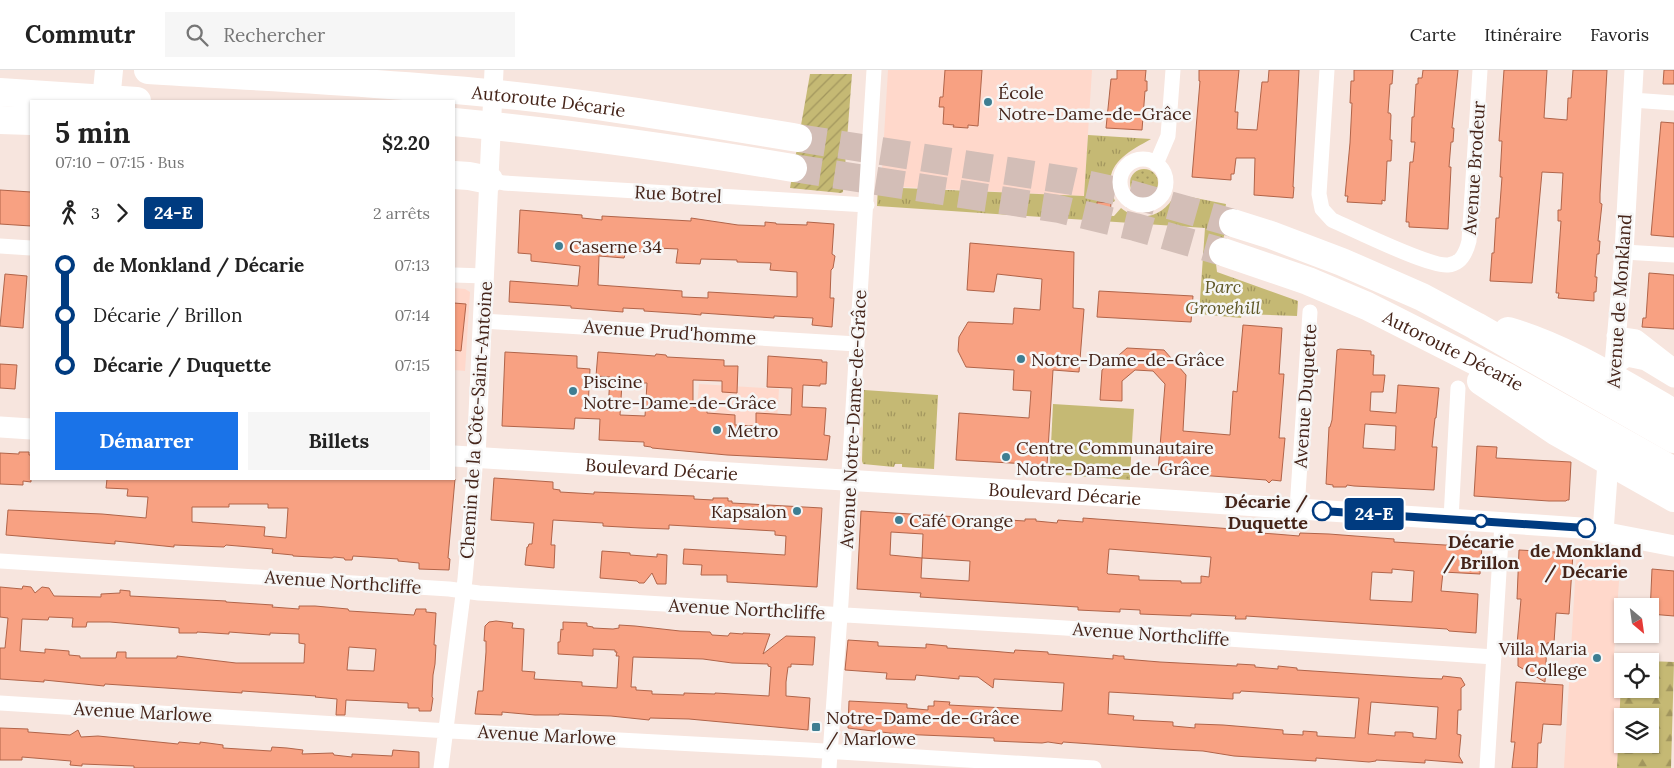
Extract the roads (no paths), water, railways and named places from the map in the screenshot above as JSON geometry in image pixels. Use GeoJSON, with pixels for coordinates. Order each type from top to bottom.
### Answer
{"type":"FeatureCollection","features":[{"type":"Feature","properties":{"kind":"highway"},"geometry":{"type":"LineString","coordinates":[[106,100],[108,70]]}},
{"type":"Feature","properties":{"kind":"highway","name":"Autoroute Décarie"},"geometry":{"type":"LineString","coordinates":[[148,70],[490,93],[627,110],[798,138]]}},
{"type":"Feature","properties":{"kind":"highway"},"geometry":{"type":"LineString","coordinates":[[437,70],[627,110]]}},
{"type":"Feature","properties":{"kind":"highway"},"geometry":{"type":"LineString","coordinates":[[0,92],[122,100]]}},
{"type":"Feature","properties":{"kind":"highway"},"geometry":{"type":"LineString","coordinates":[[0,120],[30,121]]}},
{"type":"Feature","properties":{"kind":"highway","name":"Autoroute Décarie"},"geometry":{"type":"LineString","coordinates":[[455,122],[608,139],[793,168]]}},
{"type":"Feature","properties":{"kind":"highway"},"geometry":{"type":"LineString","coordinates":[[455,175],[489,175]]}},
{"type":"Feature","properties":{"kind":"highway","name":"Autoroute Décarie"},"geometry":{"type":"LineString","coordinates":[[1233,222],[1369,272],[1455,315],[1674,439]]}},
{"type":"Feature","properties":{"kind":"highway","name":"Autoroute Décarie"},"geometry":{"type":"LineString","coordinates":[[1223,252],[1308,281],[1367,306],[1507,377],[1674,471]]}},
{"type":"Feature","properties":{"kind":"highway"},"geometry":{"type":"LineString","coordinates":[[1367,306],[1557,432],[1674,498]]}},
{"type":"Feature","properties":{"kind":"highway"},"geometry":{"type":"LineString","coordinates":[[1455,315],[1536,339],[1594,368],[1674,414]]}},
{"type":"Feature","properties":{"kind":"main road"},"geometry":{"type":"LineString","coordinates":[[1614,364],[1625,356],[1634,356],[1646,360],[1674,376]]}},
{"type":"Feature","properties":{"kind":"main road","name":"Avenue de Monkland"},"geometry":{"type":"LineString","coordinates":[[1603,532],[1614,364]]}},
{"type":"Feature","properties":{"kind":"main road"},"geometry":{"type":"LineString","coordinates":[[0,427],[30,429]]}},
{"type":"Feature","properties":{"kind":"main road","name":"Boulevard Décarie"},"geometry":{"type":"LineString","coordinates":[[455,456],[1580,528],[1674,546]]}},
{"type":"Feature","properties":{"kind":"street","name":"Chemin de la Côte-Saint-Antoine"},"geometry":{"type":"LineString","coordinates":[[441,768],[463,591],[476,457],[494,70]]}},
{"type":"Feature","properties":{"kind":"street","name":"Avenue Notre-Dame-de-Grâce"},"geometry":{"type":"LineString","coordinates":[[829,768],[867,206],[874,70]]}},
{"type":"Feature","properties":{"kind":"street"},"geometry":{"type":"LineString","coordinates":[[1156,164],[1168,136],[1173,70]]}},
{"type":"Feature","properties":{"kind":"street","name":"Avenue Brodeur"},"geometry":{"type":"LineString","coordinates":[[1327,70],[1320,194],[1322,209],[1332,220],[1424,260],[1445,266],[1459,261],[1465,254],[1469,241],[1480,70]]}},
{"type":"Feature","properties":{"kind":"street","name":"Avenue de Monkland"},"geometry":{"type":"LineString","coordinates":[[1614,364],[1624,252],[1634,70]]}},
{"type":"Feature","properties":{"kind":"street"},"geometry":{"type":"LineString","coordinates":[[1632,100],[1674,103]]}},
{"type":"Feature","properties":{"kind":"street","name":"Rue Botrel"},"geometry":{"type":"LineString","coordinates":[[489,175],[504,183],[867,206]]}},
{"type":"Feature","properties":{"kind":"street"},"geometry":{"type":"LineString","coordinates":[[0,246],[30,248]]}},
{"type":"Feature","properties":{"kind":"street"},"geometry":{"type":"LineString","coordinates":[[1624,252],[1674,255]]}},
{"type":"Feature","properties":{"kind":"street"},"geometry":{"type":"LineString","coordinates":[[455,275],[485,276]]}},
{"type":"Feature","properties":{"kind":"street","name":"Avenue Duquette"},"geometry":{"type":"LineString","coordinates":[[1297,509],[1310,312]]}},
{"type":"Feature","properties":{"kind":"street","name":"Avenue Prud'homme"},"geometry":{"type":"LineString","coordinates":[[483,321],[857,344]]}},
{"type":"Feature","properties":{"kind":"street"},"geometry":{"type":"LineString","coordinates":[[1616,336],[1636,339],[1674,369]]}},
{"type":"Feature","properties":{"kind":"street"},"geometry":{"type":"LineString","coordinates":[[1451,519],[1458,388]]}},
{"type":"Feature","properties":{"kind":"street"},"geometry":{"type":"LineString","coordinates":[[1487,768],[1502,523]]}},
{"type":"Feature","properties":{"kind":"street","name":"Avenue Northcliffe"},"geometry":{"type":"LineString","coordinates":[[0,561],[1494,657]]}},
{"type":"Feature","properties":{"kind":"street","name":"Avenue Marlowe"},"geometry":{"type":"LineString","coordinates":[[0,704],[1094,768]]}},
{"type":"Feature","properties":{"kind":"tunnel"},"geometry":{"type":"LineString","coordinates":[[798,138],[1072,181],[1130,194],[1233,223]]}},
{"type":"Feature","properties":{"kind":"tunnel"},"geometry":{"type":"LineString","coordinates":[[793,168],[1059,209],[1135,227],[1223,252]]}},
{"type":"Feature","properties":{"kind":"place","name":"École Notre-Dame-de-Grâce"},"geometry":{"type":"Point","coordinates":[988,102]}},
{"type":"Feature","properties":{"kind":"place","name":"Caserne 34"},"geometry":{"type":"Point","coordinates":[559,246]}},
{"type":"Feature","properties":{"kind":"place","name":"Notre-Dame-de-Grâce"},"geometry":{"type":"Point","coordinates":[1021,359]}},
{"type":"Feature","properties":{"kind":"place","name":"Piscine Notre-Dame-de-Grâce"},"geometry":{"type":"Point","coordinates":[573,391]}},
{"type":"Feature","properties":{"kind":"place","name":"Metro"},"geometry":{"type":"Point","coordinates":[717,430]}},
{"type":"Feature","properties":{"kind":"place","name":"Centre Communautaire Notre-Dame-de-Grâce"},"geometry":{"type":"Point","coordinates":[1006,457]}},
{"type":"Feature","properties":{"kind":"place","name":"Kapsalon"},"geometry":{"type":"Point","coordinates":[797,511]}},
{"type":"Feature","properties":{"kind":"place","name":"Décarie / Duquette"},"geometry":{"type":"Point","coordinates":[1322,511]}},
{"type":"Feature","properties":{"kind":"place","name":"Café Orange"},"geometry":{"type":"Point","coordinates":[899,520]}},
{"type":"Feature","properties":{"kind":"place","name":"Décarie / Brillon"},"geometry":{"type":"Point","coordinates":[1481,521]}},
{"type":"Feature","properties":{"kind":"place","name":"de Monkland / Décarie"},"geometry":{"type":"Point","coordinates":[1586,528]}},
{"type":"Feature","properties":{"kind":"place","name":"Villa Maria College"},"geometry":{"type":"Point","coordinates":[1597,658]}},
{"type":"Feature","properties":{"kind":"place","name":"Notre-Dame-de-Grâce / Marlowe"},"geometry":{"type":"Point","coordinates":[816,727]}},
{"type":"Feature","properties":{"kind":"park label","name":"Parc Grovehill"},"geometry":{"type":"Point","coordinates":[1223,296]}}]}
